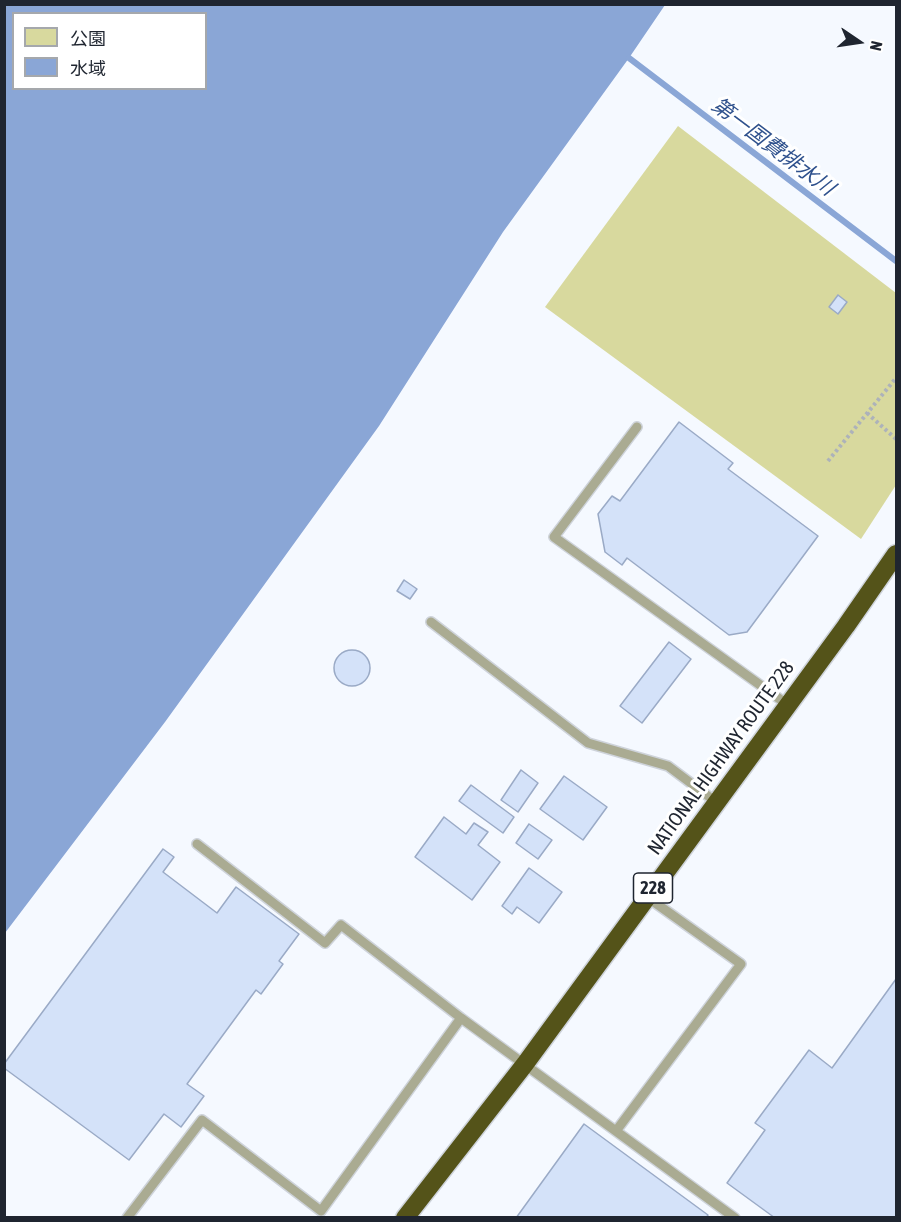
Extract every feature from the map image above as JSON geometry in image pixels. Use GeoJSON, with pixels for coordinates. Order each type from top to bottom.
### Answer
{"type":"FeatureCollection","features":[{"type":"Feature","properties":{"kind":"highway","name":"NATIONAL HIGHWAY ROUTE 228"},"geometry":{"type":"LineString","coordinates":[[405,1218],[525,1064],[894,563]]}},
{"type":"Feature","properties":{"kind":"lane"},"geometry":{"type":"LineString","coordinates":[[637,427],[554,537],[788,705]]}},
{"type":"Feature","properties":{"kind":"lane"},"geometry":{"type":"LineString","coordinates":[[431,622],[588,743],[668,766],[716,802]]}},
{"type":"Feature","properties":{"kind":"lane"},"geometry":{"type":"LineString","coordinates":[[198,844],[325,943],[341,925],[461,1018],[735,1218]]}},
{"type":"Feature","properties":{"kind":"lane"},"geometry":{"type":"LineString","coordinates":[[616,1131],[741,964],[646,897]]}},
{"type":"Feature","properties":{"kind":"lane"},"geometry":{"type":"LineString","coordinates":[[127,1218],[202,1120],[321,1211],[461,1018]]}},
{"type":"Feature","properties":{"kind":"path"},"geometry":{"type":"LineString","coordinates":[[828,461],[897,378]]}},
{"type":"Feature","properties":{"kind":"path"},"geometry":{"type":"LineString","coordinates":[[867,413],[897,439]]}},
{"type":"Feature","properties":{"kind":"green space"},"geometry":{"type":"Polygon","coordinates":[[[678,126],[896,293],[896,485],[861,539],[545,307],[678,126]]]}},
{"type":"Feature","properties":{"kind":"water"},"geometry":{"type":"Polygon","coordinates":[[[5,4],[665,5],[503,232],[379,426],[165,722],[5,933],[5,4]]]}},
{"type":"Feature","properties":{"kind":"building"},"geometry":{"type":"Polygon","coordinates":[[[838,295],[847,302],[838,314],[829,307],[838,295]]]}},
{"type":"Feature","properties":{"kind":"building"},"geometry":{"type":"Polygon","coordinates":[[[679,422],[733,463],[728,469],[818,536],[747,632],[729,635],[627,558],[622,565],[605,552],[598,514],[612,496],[620,501],[679,422]]]}},
{"type":"Feature","properties":{"kind":"building"},"geometry":{"type":"Polygon","coordinates":[[[404,580],[417,589],[410,599],[397,591],[404,580]]]}},
{"type":"Feature","properties":{"kind":"building"},"geometry":{"type":"Polygon","coordinates":[[[669,642],[691,659],[642,723],[620,706],[669,642]]]}},
{"type":"Feature","properties":{"kind":"building"},"geometry":{"type":"Polygon","coordinates":[[[352,650],[365,655],[370,668],[365,681],[352,686],[339,681],[334,668],[339,655],[352,650]]]}},
{"type":"Feature","properties":{"kind":"building"},"geometry":{"type":"Polygon","coordinates":[[[521,770],[538,783],[518,812],[501,800],[521,770]]]}},
{"type":"Feature","properties":{"kind":"building"},"geometry":{"type":"Polygon","coordinates":[[[564,776],[607,807],[583,840],[540,809],[564,776]]]}},
{"type":"Feature","properties":{"kind":"building"},"geometry":{"type":"Polygon","coordinates":[[[471,785],[514,817],[503,833],[459,801],[471,785]]]}},
{"type":"Feature","properties":{"kind":"building"},"geometry":{"type":"Polygon","coordinates":[[[444,817],[466,834],[474,823],[488,832],[478,845],[500,862],[472,900],[415,857],[444,817]]]}},
{"type":"Feature","properties":{"kind":"building"},"geometry":{"type":"Polygon","coordinates":[[[529,824],[552,840],[538,859],[516,843],[529,824]]]}},
{"type":"Feature","properties":{"kind":"building"},"geometry":{"type":"Polygon","coordinates":[[[163,849],[174,857],[163,872],[217,913],[236,887],[299,934],[279,961],[283,964],[261,994],[256,990],[187,1084],[204,1096],[181,1127],[164,1114],[129,1160],[4,1068],[4,1064],[163,849]]]}},
{"type":"Feature","properties":{"kind":"building"},"geometry":{"type":"Polygon","coordinates":[[[529,868],[562,892],[539,923],[517,907],[512,914],[502,906],[529,868]]]}},
{"type":"Feature","properties":{"kind":"building"},"geometry":{"type":"Polygon","coordinates":[[[896,979],[896,1218],[775,1218],[727,1183],[765,1130],[755,1123],[809,1050],[832,1068],[896,979]]]}},
{"type":"Feature","properties":{"kind":"building"},"geometry":{"type":"Polygon","coordinates":[[[584,1124],[708,1215],[706,1218],[516,1218],[584,1124]]]}},
{"type":"Feature","properties":{"kind":"waterway","name":"第一国費排水川"},"geometry":{"type":"LineString","coordinates":[[629,58],[896,261]]}}]}
